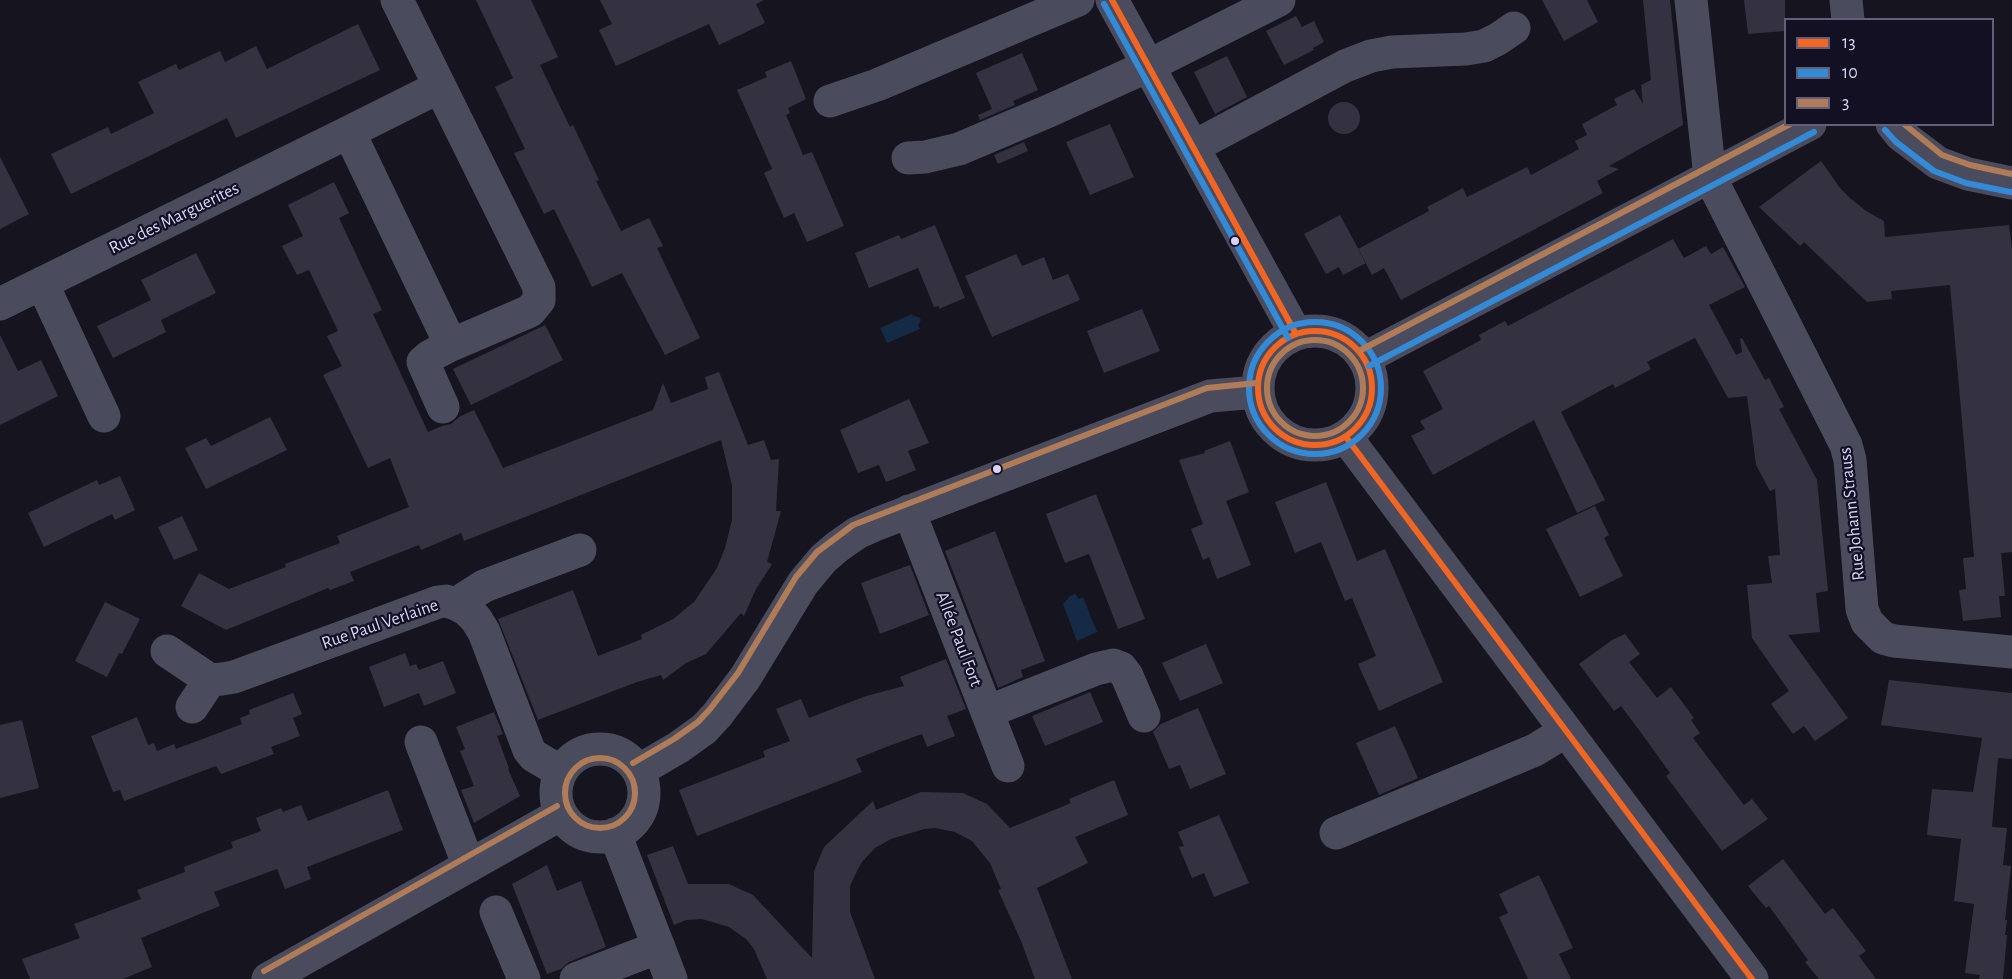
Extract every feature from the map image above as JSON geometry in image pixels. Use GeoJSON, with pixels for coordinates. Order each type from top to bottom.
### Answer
{"type":"FeatureCollection","features":[{"type":"Feature","properties":{"kind":"street"},"geometry":{"type":"LineString","coordinates":[[397,0],[538,287],[539,300],[530,311],[451,345],[429,356],[423,362],[443,407]]}},
{"type":"Feature","properties":{"kind":"street"},"geometry":{"type":"LineString","coordinates":[[830,101],[877,85],[1078,0]]}},
{"type":"Feature","properties":{"kind":"street"},"geometry":{"type":"LineString","coordinates":[[1112,0],[1296,333]]}},
{"type":"Feature","properties":{"kind":"street"},"geometry":{"type":"LineString","coordinates":[[908,158],[933,156],[959,149],[1148,66],[1279,0]]}},
{"type":"Feature","properties":{"kind":"street"},"geometry":{"type":"LineString","coordinates":[[1691,0],[1710,177]]}},
{"type":"Feature","properties":{"kind":"street"},"geometry":{"type":"LineString","coordinates":[[1846,0],[1848,18]]}},
{"type":"Feature","properties":{"kind":"street"},"geometry":{"type":"LineString","coordinates":[[1193,147],[1345,66],[1371,56],[1392,52],[1466,50],[1484,46],[1514,28]]}},
{"type":"Feature","properties":{"kind":"street","name":"Rue des Marguerites"},"geometry":{"type":"LineString","coordinates":[[0,304],[439,87]]}},
{"type":"Feature","properties":{"kind":"street"},"geometry":{"type":"LineString","coordinates":[[1365,358],[1806,126]]}},
{"type":"Feature","properties":{"kind":"street"},"geometry":{"type":"LineString","coordinates":[[1894,126],[1938,163],[1968,174],[2012,183]]}},
{"type":"Feature","properties":{"kind":"street"},"geometry":{"type":"LineString","coordinates":[[349,132],[451,345]]}},
{"type":"Feature","properties":{"kind":"street","name":"Rue Johann Strauss"},"geometry":{"type":"LineString","coordinates":[[1710,177],[1846,445],[1850,460],[1862,609],[1867,622],[1883,638],[1894,641],[2012,652]]}},
{"type":"Feature","properties":{"kind":"street"},"geometry":{"type":"LineString","coordinates":[[42,283],[104,416]]}},
{"type":"Feature","properties":{"kind":"street"},"geometry":{"type":"LineString","coordinates":[[1315,330],[1335,333],[1352,343],[1365,358],[1372,375],[1373,392],[1364,417],[1346,437],[1318,445],[1289,440],[1273,428],[1262,411],[1257,392],[1259,374],[1267,356],[1280,343],[1296,333],[1315,330]]}},
{"type":"Feature","properties":{"kind":"street"},"geometry":{"type":"LineString","coordinates":[[638,771],[679,747],[704,729],[717,715],[745,678],[803,583],[837,546],[857,533],[1210,396],[1257,392]]}},
{"type":"Feature","properties":{"kind":"street"},"geometry":{"type":"LineString","coordinates":[[1346,437],[1752,979]]}},
{"type":"Feature","properties":{"kind":"street","name":"Allée Paul Fort"},"geometry":{"type":"LineString","coordinates":[[909,511],[1008,766]]}},
{"type":"Feature","properties":{"kind":"street"},"geometry":{"type":"LineString","coordinates":[[456,604],[484,586],[580,550]]}},
{"type":"Feature","properties":{"kind":"street","name":"Rue Paul Verlaine"},"geometry":{"type":"LineString","coordinates":[[210,680],[234,676],[446,601],[456,604],[476,619],[484,632],[529,750],[534,756],[561,772]]}},
{"type":"Feature","properties":{"kind":"street"},"geometry":{"type":"LineString","coordinates":[[167,651],[210,680],[192,707]]}},
{"type":"Feature","properties":{"kind":"street"},"geometry":{"type":"LineString","coordinates":[[987,712],[1096,669],[1113,665],[1121,668],[1127,676],[1144,716]]}},
{"type":"Feature","properties":{"kind":"street"},"geometry":{"type":"LineString","coordinates":[[1336,833],[1535,750],[1566,731]]}},
{"type":"Feature","properties":{"kind":"street"},"geometry":{"type":"LineString","coordinates":[[421,742],[469,866]]}},
{"type":"Feature","properties":{"kind":"street"},"geometry":{"type":"LineString","coordinates":[[596,749],[617,753],[625,757],[638,771],[644,789],[641,806],[632,823],[625,829],[615,834],[598,837],[583,834],[570,826],[561,814],[556,789],[561,772],[570,760],[584,752],[596,749]]}},
{"type":"Feature","properties":{"kind":"street"},"geometry":{"type":"LineString","coordinates":[[268,979],[561,814]]}},
{"type":"Feature","properties":{"kind":"street"},"geometry":{"type":"LineString","coordinates":[[615,834],[671,979]]}},
{"type":"Feature","properties":{"kind":"street"},"geometry":{"type":"LineString","coordinates":[[496,912],[524,979]]}},
{"type":"Feature","properties":{"kind":"street"},"geometry":{"type":"LineString","coordinates":[[576,979],[659,947]]}},
{"type":"Feature","properties":{"kind":"water"},"geometry":{"type":"Polygon","coordinates":[[[912,314],[921,320],[918,325],[920,329],[887,343],[880,328],[912,314]]]}},
{"type":"Feature","properties":{"kind":"water"},"geometry":{"type":"Polygon","coordinates":[[[1075,594],[1079,599],[1083,597],[1097,632],[1077,641],[1063,604],[1075,594]]]}},
{"type":"Feature","properties":{"kind":"building"},"geometry":{"type":"Polygon","coordinates":[[[476,0],[531,0],[558,57],[540,65],[570,127],[573,125],[599,180],[596,181],[621,231],[649,218],[663,246],[657,248],[700,338],[665,355],[622,273],[592,287],[554,209],[544,214],[514,153],[525,149],[495,87],[513,78],[476,0]]]}},
{"type":"Feature","properties":{"kind":"building"},"geometry":{"type":"Polygon","coordinates":[[[600,0],[764,0],[756,4],[765,23],[719,45],[709,24],[616,66],[599,30],[612,24],[600,0]]]}},
{"type":"Feature","properties":{"kind":"building"},"geometry":{"type":"Polygon","coordinates":[[[1542,0],[1587,0],[1598,22],[1564,41],[1542,0]]]}},
{"type":"Feature","properties":{"kind":"building"},"geometry":{"type":"Polygon","coordinates":[[[1643,0],[1670,0],[1683,125],[1609,166],[1619,169],[1597,181],[1603,193],[1401,300],[1384,268],[1372,275],[1358,249],[1429,211],[1427,207],[1463,188],[1467,197],[1527,167],[1531,175],[1579,149],[1575,141],[1587,135],[1582,124],[1617,105],[1614,99],[1634,89],[1643,104],[1641,85],[1651,80],[1643,0]]]}},
{"type":"Feature","properties":{"kind":"building"},"geometry":{"type":"Polygon","coordinates":[[[1744,0],[1785,0],[1784,31],[1748,34],[1744,0]]]}},
{"type":"Feature","properties":{"kind":"building"},"geometry":{"type":"Polygon","coordinates":[[[1296,16],[1302,27],[1314,21],[1324,42],[1313,48],[1314,50],[1284,65],[1266,31],[1296,16]]]}},
{"type":"Feature","properties":{"kind":"building"},"geometry":{"type":"Polygon","coordinates":[[[358,24],[380,70],[236,138],[227,118],[71,194],[51,154],[108,127],[111,134],[154,113],[138,82],[176,64],[179,70],[220,51],[225,62],[256,46],[267,69],[358,24]]]}},
{"type":"Feature","properties":{"kind":"building"},"geometry":{"type":"Polygon","coordinates":[[[1022,53],[1038,90],[1013,101],[1015,105],[980,120],[978,115],[992,109],[976,73],[1022,53]]]}},
{"type":"Feature","properties":{"kind":"building"},"geometry":{"type":"Polygon","coordinates":[[[1227,56],[1247,97],[1215,114],[1194,72],[1227,56]]]}},
{"type":"Feature","properties":{"kind":"building"},"geometry":{"type":"Polygon","coordinates":[[[791,61],[806,99],[788,108],[790,113],[786,115],[803,155],[812,152],[844,226],[807,242],[794,213],[784,218],[764,173],[772,169],[737,90],[767,77],[765,72],[791,61]]]}},
{"type":"Feature","properties":{"kind":"building"},"geometry":{"type":"Polygon","coordinates":[[[1344,102],[1356,106],[1360,118],[1356,130],[1344,134],[1332,130],[1328,118],[1332,106],[1344,102]]]}},
{"type":"Feature","properties":{"kind":"building"},"geometry":{"type":"Polygon","coordinates":[[[1110,124],[1134,177],[1090,195],[1066,142],[1110,124]]]}},
{"type":"Feature","properties":{"kind":"building"},"geometry":{"type":"Polygon","coordinates":[[[1024,142],[1028,151],[998,164],[994,155],[1024,142]]]}},
{"type":"Feature","properties":{"kind":"building"},"geometry":{"type":"Polygon","coordinates":[[[0,157],[29,214],[0,229],[0,157]]]}},
{"type":"Feature","properties":{"kind":"building"},"geometry":{"type":"Polygon","coordinates":[[[1821,161],[1850,198],[1866,211],[1884,221],[1885,237],[2009,225],[2012,248],[2012,552],[2001,553],[2005,596],[1999,596],[2001,617],[1963,621],[1959,590],[1966,589],[1963,558],[1974,557],[1950,285],[1891,291],[1892,299],[1867,302],[1804,242],[1800,246],[1759,207],[1821,161]]]}},
{"type":"Feature","properties":{"kind":"building"},"geometry":{"type":"Polygon","coordinates":[[[334,182],[349,213],[339,218],[382,310],[373,314],[428,432],[451,424],[459,417],[474,410],[503,468],[653,410],[663,383],[671,403],[708,389],[705,377],[719,372],[748,445],[764,440],[771,460],[779,459],[776,511],[781,511],[767,562],[772,564],[756,589],[744,616],[741,613],[706,654],[686,663],[663,680],[661,675],[637,682],[538,720],[498,619],[573,590],[598,656],[642,639],[641,635],[673,619],[694,602],[717,568],[725,548],[732,520],[732,485],[721,440],[464,541],[461,533],[421,550],[419,545],[350,572],[354,581],[330,590],[328,588],[226,630],[181,606],[199,573],[229,589],[340,543],[337,536],[409,507],[390,458],[368,468],[323,375],[342,366],[327,336],[338,331],[309,270],[297,275],[282,246],[303,236],[288,205],[334,182]]]}},
{"type":"Feature","properties":{"kind":"building"},"geometry":{"type":"Polygon","coordinates":[[[1340,215],[1366,263],[1343,275],[1339,267],[1326,274],[1304,234],[1340,215]]]}},
{"type":"Feature","properties":{"kind":"building"},"geometry":{"type":"Polygon","coordinates":[[[935,225],[965,298],[939,309],[939,306],[934,307],[918,268],[869,288],[855,253],[899,235],[901,239],[935,225]]]}},
{"type":"Feature","properties":{"kind":"building"},"geometry":{"type":"Polygon","coordinates":[[[1673,239],[1684,258],[1706,246],[1711,254],[1723,247],[1745,287],[1709,305],[1736,355],[1742,352],[1740,339],[1742,338],[1765,380],[1769,378],[1784,407],[1779,409],[1817,480],[1828,591],[1816,593],[1820,632],[1788,635],[1848,718],[1815,741],[1804,726],[1793,734],[1771,704],[1789,691],[1752,638],[1747,585],[1772,583],[1768,556],[1780,555],[1775,489],[1770,491],[1756,465],[1747,396],[1728,398],[1695,338],[1647,362],[1651,369],[1615,388],[1613,384],[1561,412],[1605,500],[1577,513],[1534,420],[1433,475],[1411,436],[1425,429],[1420,421],[1443,409],[1423,371],[1481,340],[1479,335],[1505,321],[1508,326],[1673,239]]]}},
{"type":"Feature","properties":{"kind":"building"},"geometry":{"type":"Polygon","coordinates":[[[196,253],[216,293],[161,320],[166,332],[113,358],[97,326],[151,300],[141,280],[196,253]]]}},
{"type":"Feature","properties":{"kind":"building"},"geometry":{"type":"Polygon","coordinates":[[[1016,254],[1022,266],[1044,257],[1053,280],[1068,274],[1080,300],[992,337],[965,276],[1016,254]]]}},
{"type":"Feature","properties":{"kind":"building"},"geometry":{"type":"Polygon","coordinates":[[[1142,309],[1160,351],[1104,373],[1087,331],[1142,309]]]}},
{"type":"Feature","properties":{"kind":"building"},"geometry":{"type":"Polygon","coordinates":[[[545,325],[563,360],[471,405],[453,369],[545,325]]]}},
{"type":"Feature","properties":{"kind":"building"},"geometry":{"type":"Polygon","coordinates":[[[0,335],[18,371],[41,360],[58,396],[0,425],[0,335]]]}},
{"type":"Feature","properties":{"kind":"building"},"geometry":{"type":"Polygon","coordinates":[[[909,399],[929,443],[908,451],[916,470],[886,482],[879,465],[858,473],[840,430],[909,399]]]}},
{"type":"Feature","properties":{"kind":"building"},"geometry":{"type":"Polygon","coordinates":[[[270,417],[287,450],[206,489],[185,448],[206,438],[211,446],[270,417]]]}},
{"type":"Feature","properties":{"kind":"building"},"geometry":{"type":"Polygon","coordinates":[[[1230,441],[1249,492],[1226,501],[1251,565],[1217,579],[1209,557],[1203,560],[1191,529],[1203,524],[1179,460],[1205,453],[1204,451],[1230,441]]]}},
{"type":"Feature","properties":{"kind":"building"},"geometry":{"type":"Polygon","coordinates":[[[120,476],[135,510],[115,520],[112,514],[44,547],[28,513],[97,480],[99,485],[120,476]]]}},
{"type":"Feature","properties":{"kind":"building"},"geometry":{"type":"Polygon","coordinates":[[[1326,482],[1357,561],[1385,549],[1443,682],[1379,711],[1358,664],[1376,656],[1352,598],[1345,601],[1321,542],[1295,553],[1275,502],[1326,482]]]}},
{"type":"Feature","properties":{"kind":"building"},"geometry":{"type":"Polygon","coordinates":[[[1096,494],[1145,619],[1118,629],[1089,554],[1065,563],[1046,514],[1096,494]]]}},
{"type":"Feature","properties":{"kind":"building"},"geometry":{"type":"Polygon","coordinates":[[[1595,506],[1609,535],[1604,538],[1623,576],[1580,597],[1546,529],[1595,506]]]}},
{"type":"Feature","properties":{"kind":"building"},"geometry":{"type":"Polygon","coordinates":[[[182,516],[198,550],[174,560],[158,527],[182,516]]]}},
{"type":"Feature","properties":{"kind":"building"},"geometry":{"type":"Polygon","coordinates":[[[995,531],[1045,661],[1021,670],[1023,677],[998,688],[945,551],[995,531]]]}},
{"type":"Feature","properties":{"kind":"building"},"geometry":{"type":"Polygon","coordinates":[[[910,565],[929,615],[880,634],[861,583],[910,565]]]}},
{"type":"Feature","properties":{"kind":"building"},"geometry":{"type":"Polygon","coordinates":[[[105,602],[140,619],[107,677],[75,661],[105,602]]]}},
{"type":"Feature","properties":{"kind":"building"},"geometry":{"type":"Polygon","coordinates":[[[1625,634],[1640,654],[1629,662],[1657,698],[1671,687],[1694,718],[1691,720],[1700,733],[1693,738],[1744,805],[1752,799],[1768,819],[1722,851],[1666,776],[1670,773],[1621,706],[1614,711],[1579,664],[1612,640],[1625,634]]]}},
{"type":"Feature","properties":{"kind":"building"},"geometry":{"type":"Polygon","coordinates":[[[1206,644],[1223,683],[1180,701],[1162,663],[1206,644]]]}},
{"type":"Feature","properties":{"kind":"building"},"geometry":{"type":"Polygon","coordinates":[[[405,653],[410,666],[416,664],[419,670],[443,661],[456,693],[424,706],[419,693],[384,707],[369,667],[405,653]]]}},
{"type":"Feature","properties":{"kind":"building"},"geometry":{"type":"Polygon","coordinates":[[[946,659],[966,709],[947,716],[955,736],[927,747],[922,734],[886,747],[856,759],[862,772],[697,836],[679,790],[765,757],[763,751],[790,741],[776,709],[801,699],[809,718],[866,696],[904,686],[900,677],[946,659]]]}},
{"type":"Feature","properties":{"kind":"building"},"geometry":{"type":"Polygon","coordinates":[[[1889,680],[2012,693],[2012,759],[1998,758],[1992,827],[2007,828],[2003,865],[2011,866],[2005,920],[2007,920],[2005,935],[2007,935],[2003,979],[1979,979],[1980,975],[1965,973],[1974,904],[1954,901],[1961,839],[1927,835],[1932,789],[1973,792],[1982,738],[1881,725],[1889,680]]]}},
{"type":"Feature","properties":{"kind":"building"},"geometry":{"type":"Polygon","coordinates":[[[1090,692],[1103,722],[1045,746],[1032,716],[1090,692]]]}},
{"type":"Feature","properties":{"kind":"building"},"geometry":{"type":"Polygon","coordinates":[[[293,693],[302,714],[293,718],[300,736],[271,747],[274,754],[221,774],[216,766],[124,801],[120,790],[113,792],[91,736],[137,717],[148,745],[154,743],[157,751],[174,744],[176,749],[242,724],[240,718],[250,714],[249,710],[293,693]]]}},
{"type":"Feature","properties":{"kind":"building"},"geometry":{"type":"Polygon","coordinates":[[[1198,708],[1226,774],[1190,789],[1180,765],[1169,769],[1153,732],[1161,724],[1198,708]]]}},
{"type":"Feature","properties":{"kind":"building"},"geometry":{"type":"Polygon","coordinates":[[[494,712],[503,734],[497,736],[520,796],[474,823],[461,790],[474,786],[460,751],[465,749],[456,727],[494,712]]]}},
{"type":"Feature","properties":{"kind":"building"},"geometry":{"type":"Polygon","coordinates":[[[22,720],[39,788],[0,798],[0,725],[22,720]]]}},
{"type":"Feature","properties":{"kind":"building"},"geometry":{"type":"Polygon","coordinates":[[[1395,726],[1418,778],[1379,795],[1356,743],[1395,726]]]}},
{"type":"Feature","properties":{"kind":"building"},"geometry":{"type":"Polygon","coordinates":[[[1114,780],[1128,815],[1075,837],[1088,863],[1037,888],[1072,979],[1035,979],[998,890],[1001,889],[990,863],[972,841],[955,832],[935,828],[924,829],[891,839],[875,848],[857,871],[850,886],[850,912],[875,979],[767,979],[754,949],[746,939],[729,927],[702,919],[686,920],[674,925],[647,855],[673,846],[688,884],[729,884],[753,895],[812,958],[814,871],[824,847],[873,801],[876,810],[921,792],[963,793],[987,804],[1010,828],[1071,803],[1069,799],[1114,780]]]}},
{"type":"Feature","properties":{"kind":"building"},"geometry":{"type":"Polygon","coordinates":[[[388,790],[403,830],[307,867],[311,879],[285,889],[277,869],[214,892],[220,906],[141,938],[152,967],[123,979],[30,979],[22,959],[80,938],[74,924],[141,899],[137,890],[185,872],[184,867],[233,848],[231,842],[261,831],[256,818],[281,808],[283,812],[301,805],[308,821],[388,790]]]}},
{"type":"Feature","properties":{"kind":"building"},"geometry":{"type":"Polygon","coordinates":[[[1219,815],[1249,883],[1214,897],[1204,873],[1192,878],[1179,847],[1184,846],[1178,832],[1219,815]]]}},
{"type":"Feature","properties":{"kind":"building"},"geometry":{"type":"Polygon","coordinates":[[[1783,859],[1825,914],[1833,908],[1866,951],[1859,956],[1876,979],[1819,979],[1805,962],[1808,960],[1769,906],[1766,908],[1748,886],[1783,859]]]}},
{"type":"Feature","properties":{"kind":"building"},"geometry":{"type":"Polygon","coordinates":[[[547,865],[557,891],[581,881],[606,947],[547,974],[512,884],[547,865]]]}},
{"type":"Feature","properties":{"kind":"building"},"geometry":{"type":"Polygon","coordinates":[[[1539,875],[1573,948],[1559,954],[1571,979],[1528,979],[1499,917],[1508,913],[1499,894],[1539,875]]]}},
{"type":"Feature","properties":{"kind":"transit line","name":"13"},"geometry":{"type":"LineString","coordinates":[[1112,0],[1296,334]]}},
{"type":"Feature","properties":{"kind":"transit line","name":"10"},"geometry":{"type":"LineString","coordinates":[[1104,4],[1288,338]]}},
{"type":"Feature","properties":{"kind":"transit line","name":"3"},"geometry":{"type":"LineString","coordinates":[[1361,350],[1786,126]]}},
{"type":"Feature","properties":{"kind":"transit line","name":"3"},"geometry":{"type":"LineString","coordinates":[[1906,126],[1942,155],[1970,165],[2012,174]]}},
{"type":"Feature","properties":{"kind":"transit line","name":"10"},"geometry":{"type":"LineString","coordinates":[[1885,130],[1896,142],[1934,171],[1966,183],[2010,192]]}},
{"type":"Feature","properties":{"kind":"transit line","name":"10"},"geometry":{"type":"LineString","coordinates":[[1369,366],[1814,132]]}},
{"type":"Feature","properties":{"kind":"transit line","name":"10"},"geometry":{"type":"LineString","coordinates":[[1315,322],[1340,327],[1362,341],[1376,363],[1381,388],[1376,413],[1362,435],[1340,449],[1315,454],[1290,449],[1268,435],[1254,413],[1249,388],[1254,363],[1268,341],[1290,327],[1315,322]]}},
{"type":"Feature","properties":{"kind":"transit line","name":"13"},"geometry":{"type":"LineString","coordinates":[[1315,331],[1337,335],[1356,347],[1368,366],[1372,388],[1368,410],[1356,429],[1337,441],[1315,445],[1293,441],[1274,429],[1262,410],[1258,388],[1262,366],[1274,347],[1293,335],[1315,331]]}},
{"type":"Feature","properties":{"kind":"transit line","name":"3"},"geometry":{"type":"LineString","coordinates":[[1315,340],[1333,343],[1349,354],[1360,370],[1363,388],[1360,406],[1349,422],[1333,433],[1315,436],[1297,433],[1281,422],[1270,406],[1267,388],[1270,370],[1281,354],[1297,343],[1315,340]]}},
{"type":"Feature","properties":{"kind":"transit line","name":"3"},"geometry":{"type":"LineString","coordinates":[[633,763],[698,722],[738,673],[796,577],[817,552],[853,525],[1207,388],[1256,383]]}},
{"type":"Feature","properties":{"kind":"transit line","name":"13"},"geometry":{"type":"LineString","coordinates":[[1346,437],[1752,979]]}},
{"type":"Feature","properties":{"kind":"transit line","name":"3"},"geometry":{"type":"LineString","coordinates":[[600,758],[619,764],[629,774],[635,793],[629,812],[619,822],[600,828],[581,822],[571,812],[565,793],[571,774],[581,764],[600,758]]}},
{"type":"Feature","properties":{"kind":"transit line","name":"3"},"geometry":{"type":"LineString","coordinates":[[264,971],[557,806]]}}]}
